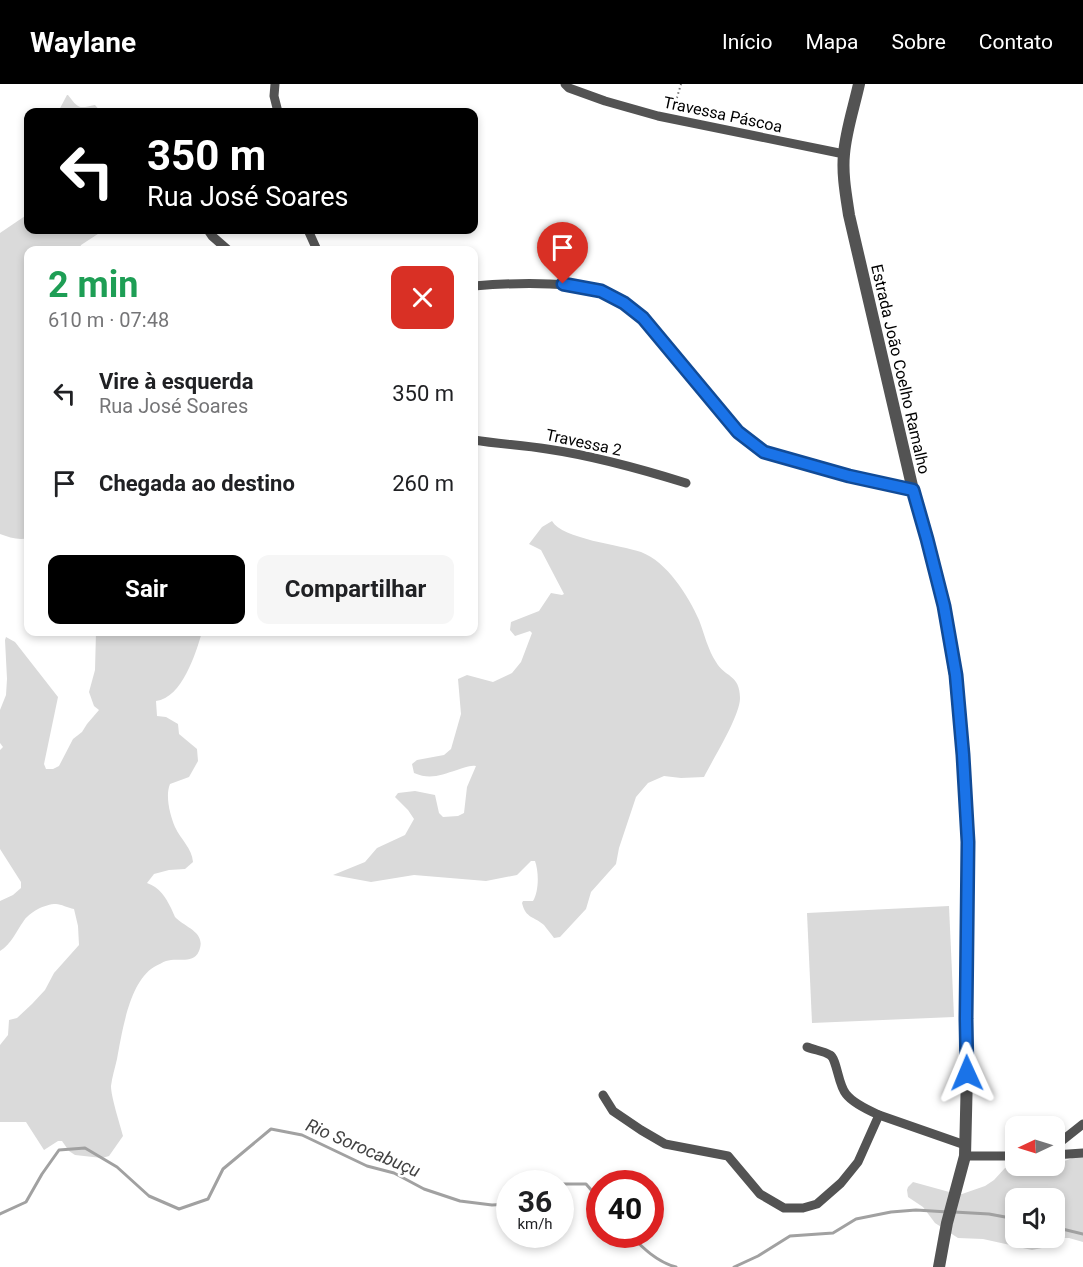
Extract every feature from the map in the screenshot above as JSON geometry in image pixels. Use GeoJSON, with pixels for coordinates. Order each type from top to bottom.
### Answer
{"type":"FeatureCollection","features":[{"type":"Feature","properties":{"kind":"street"},"geometry":{"type":"LineString","coordinates":[[268,84],[277,108]]}},
{"type":"Feature","properties":{"kind":"street"},"geometry":{"type":"LineString","coordinates":[[274,84],[274,96]]}},
{"type":"Feature","properties":{"kind":"street","name":"Travessa Páscoa"},"geometry":{"type":"LineString","coordinates":[[565,84],[569,88],[605,101],[671,120],[844,154]]}},
{"type":"Feature","properties":{"kind":"street","name":"Estrada João Coelho Ramalho"},"geometry":{"type":"LineString","coordinates":[[859,84],[844,154],[844,181],[849,215],[913,490],[944,606],[956,675],[963,755],[968,842],[965,1151],[947,1223],[939,1267]]}},
{"type":"Feature","properties":{"kind":"street"},"geometry":{"type":"LineString","coordinates":[[211,234],[223,246]]}},
{"type":"Feature","properties":{"kind":"street"},"geometry":{"type":"LineString","coordinates":[[478,286],[563,284],[601,291],[624,303],[643,318],[738,432],[764,452],[849,476],[913,490]]}},
{"type":"Feature","properties":{"kind":"street","name":"Travessa 2"},"geometry":{"type":"LineString","coordinates":[[478,440],[546,448],[587,456],[686,483]]}},
{"type":"Feature","properties":{"kind":"street"},"geometry":{"type":"LineString","coordinates":[[807,1047],[832,1055],[846,1095],[866,1109],[965,1151],[1005,1155]]}},
{"type":"Feature","properties":{"kind":"street"},"geometry":{"type":"LineString","coordinates":[[603,1095],[613,1111],[665,1144],[728,1156],[760,1194],[784,1208],[803,1208],[817,1204],[841,1184],[858,1162],[879,1115]]}},
{"type":"Feature","properties":{"kind":"street"},"geometry":{"type":"LineString","coordinates":[[1065,1138],[1083,1124]]}},
{"type":"Feature","properties":{"kind":"street"},"geometry":{"type":"LineString","coordinates":[[1065,1154],[1083,1153]]}},
{"type":"Feature","properties":{"kind":"path"},"geometry":{"type":"LineString","coordinates":[[671,120],[681,84]]}},
{"type":"Feature","properties":{"kind":"shaded area"},"geometry":{"type":"Polygon","coordinates":[[[68,95],[79,106],[95,105],[98,108],[60,108],[68,95]]]}},
{"type":"Feature","properties":{"kind":"shaded area"},"geometry":{"type":"Polygon","coordinates":[[[24,217],[24,234],[98,234],[81,246],[24,246],[24,539],[21,539],[0,534],[0,233],[24,217]]]}},
{"type":"Feature","properties":{"kind":"shaded area"},"geometry":{"type":"Polygon","coordinates":[[[552,521],[558,527],[579,537],[641,552],[668,571],[689,600],[708,647],[719,667],[735,680],[740,698],[731,726],[704,777],[664,776],[648,783],[636,797],[616,864],[591,892],[586,909],[560,937],[554,938],[544,925],[528,915],[522,903],[533,901],[535,897],[538,881],[535,861],[531,861],[517,875],[486,881],[414,875],[371,882],[333,875],[365,862],[377,848],[405,835],[414,819],[395,797],[398,793],[415,791],[435,795],[439,813],[443,817],[458,816],[464,813],[467,787],[476,766],[430,776],[414,773],[412,764],[417,760],[444,755],[451,749],[461,714],[458,679],[467,675],[493,682],[512,673],[521,662],[532,633],[530,631],[515,636],[510,630],[511,622],[539,611],[551,593],[564,594],[541,550],[529,544],[542,527],[552,521]]]}},
{"type":"Feature","properties":{"kind":"shaded area"},"geometry":{"type":"Polygon","coordinates":[[[96,636],[201,636],[192,662],[180,683],[165,698],[156,701],[157,716],[166,717],[178,724],[179,734],[197,749],[198,761],[189,777],[170,784],[168,794],[173,822],[191,852],[193,862],[185,869],[154,874],[147,883],[162,893],[175,917],[197,935],[201,944],[193,958],[166,961],[145,974],[138,984],[124,1022],[111,1086],[123,1136],[109,1156],[102,1158],[75,1155],[62,1141],[44,1150],[26,1122],[0,1122],[0,1045],[8,1035],[9,1020],[17,1018],[32,1004],[45,990],[54,973],[79,945],[74,909],[52,904],[29,915],[0,951],[0,901],[21,888],[21,882],[0,849],[0,750],[3,747],[0,743],[0,710],[6,695],[6,637],[15,642],[58,697],[44,764],[46,769],[59,766],[73,739],[82,732],[99,710],[94,706],[89,692],[95,670],[96,636]]]}},
{"type":"Feature","properties":{"kind":"shaded area"},"geometry":{"type":"Polygon","coordinates":[[[949,906],[954,1017],[812,1023],[807,913],[949,906]]]}},
{"type":"Feature","properties":{"kind":"shaded area"},"geometry":{"type":"Polygon","coordinates":[[[1083,1155],[1083,1242],[1065,1238],[1065,1188],[1005,1188],[1005,1244],[983,1239],[958,1238],[935,1223],[923,1207],[908,1197],[908,1187],[913,1182],[962,1194],[985,1186],[1005,1168],[1005,1176],[1065,1176],[1065,1161],[1083,1155]]]}},
{"type":"Feature","properties":{"kind":"waterway","name":"Rio Sorocabuçu"},"geometry":{"type":"LineString","coordinates":[[0,1214],[26,1202],[59,1150],[85,1148],[117,1167],[149,1196],[179,1209],[208,1199],[223,1169],[271,1129],[302,1135],[367,1166],[394,1173],[424,1189],[460,1201],[496,1205]]}},
{"type":"Feature","properties":{"kind":"waterway","name":"Rio Sorocabuçu"},"geometry":{"type":"LineString","coordinates":[[574,1184],[586,1184]]}},
{"type":"Feature","properties":{"kind":"waterway","name":"Rio Sorocabuçu"},"geometry":{"type":"LineString","coordinates":[[734,1267],[758,1256],[790,1236],[833,1233],[856,1219],[916,1210],[948,1212]]}},
{"type":"Feature","properties":{"kind":"waterway","name":"Rio Sorocabuçu"},"geometry":{"type":"LineString","coordinates":[[954,1212],[1005,1217]]}},
{"type":"Feature","properties":{"kind":"waterway","name":"Rio Sorocabuçu"},"geometry":{"type":"LineString","coordinates":[[1065,1230],[1083,1234]]}},
{"type":"Feature","properties":{"kind":"waterway","name":"Rio Sorocabuçu"},"geometry":{"type":"LineString","coordinates":[[644,1248],[656,1258],[676,1267]]}},
{"type":"Feature","properties":{"kind":"route"},"geometry":{"type":"LineString","coordinates":[[563,284],[601,291],[624,303],[643,318],[738,432],[764,452],[849,476],[913,490],[944,606],[956,675],[968,842],[967,1073]]}}]}
